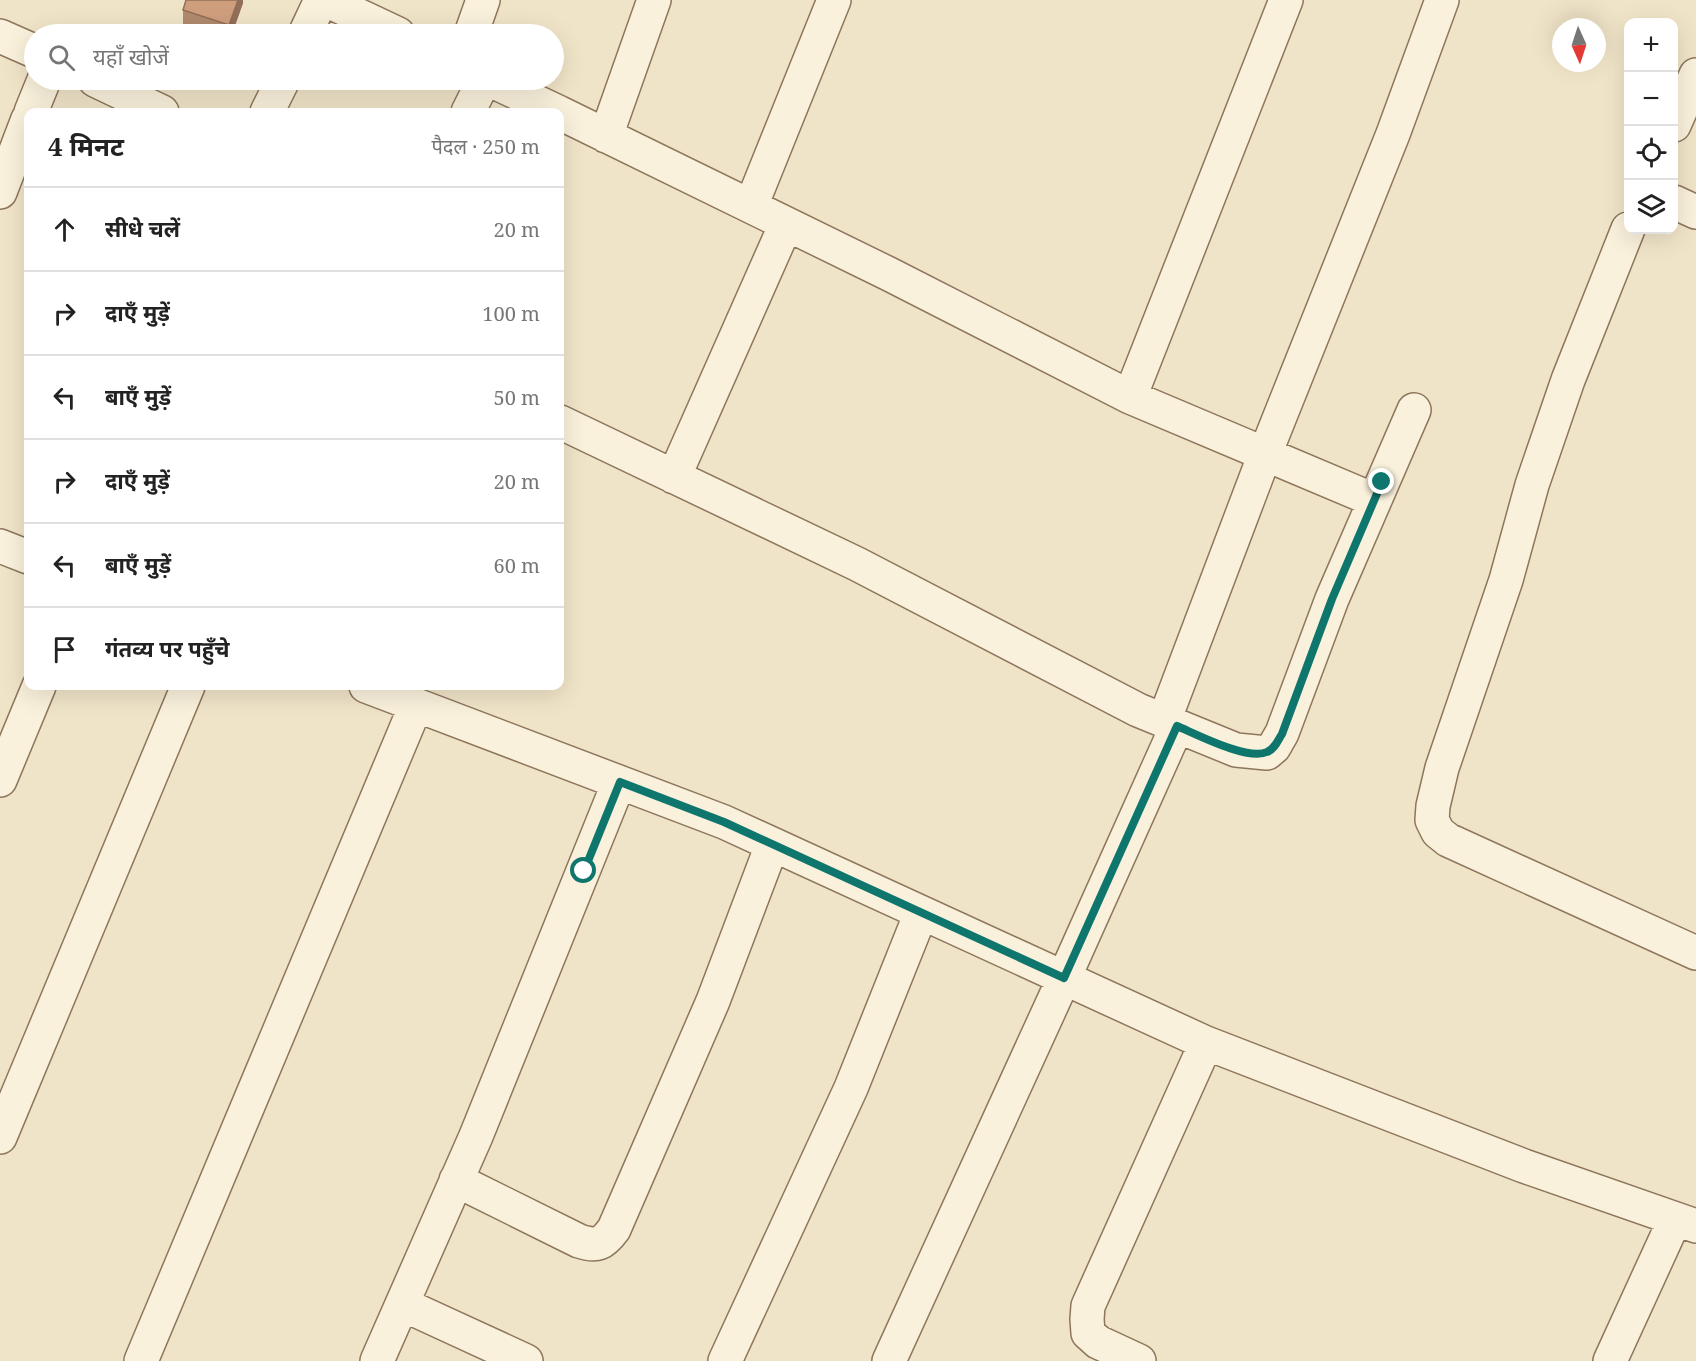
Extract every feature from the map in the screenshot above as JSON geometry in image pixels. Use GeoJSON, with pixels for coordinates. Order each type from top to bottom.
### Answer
{"type":"FeatureCollection","features":[{"type":"Feature","properties":{"kind":"street"},"geometry":{"type":"LineString","coordinates":[[310,24],[323,0],[376,24]]}},
{"type":"Feature","properties":{"kind":"street"},"geometry":{"type":"LineString","coordinates":[[475,24],[483,0]]}},
{"type":"Feature","properties":{"kind":"street"},"geometry":{"type":"LineString","coordinates":[[606,136],[654,0]]}},
{"type":"Feature","properties":{"kind":"street"},"geometry":{"type":"LineString","coordinates":[[751,206],[834,0]]}},
{"type":"Feature","properties":{"kind":"street"},"geometry":{"type":"LineString","coordinates":[[1130,397],[1286,0]]}},
{"type":"Feature","properties":{"kind":"street"},"geometry":{"type":"LineString","coordinates":[[889,1361],[1064,978],[1170,723],[1265,454],[1393,134],[1442,0]]}},
{"type":"Feature","properties":{"kind":"street"},"geometry":{"type":"LineString","coordinates":[[0,36],[24,47]]}},
{"type":"Feature","properties":{"kind":"street"},"geometry":{"type":"LineString","coordinates":[[1678,116],[1696,75]]}},
{"type":"Feature","properties":{"kind":"street"},"geometry":{"type":"LineString","coordinates":[[33,108],[40,90]]}},
{"type":"Feature","properties":{"kind":"street"},"geometry":{"type":"LineString","coordinates":[[116,90],[154,108]]}},
{"type":"Feature","properties":{"kind":"street"},"geometry":{"type":"LineString","coordinates":[[269,108],[278,90]]}},
{"type":"Feature","properties":{"kind":"street"},"geometry":{"type":"LineString","coordinates":[[470,108],[479,90]]}},
{"type":"Feature","properties":{"kind":"street"},"geometry":{"type":"LineString","coordinates":[[511,90],[549,108]]}},
{"type":"Feature","properties":{"kind":"street"},"geometry":{"type":"LineString","coordinates":[[564,115],[889,274],[1130,397],[1374,500]]}},
{"type":"Feature","properties":{"kind":"street"},"geometry":{"type":"LineString","coordinates":[[0,192],[24,129]]}},
{"type":"Feature","properties":{"kind":"street"},"geometry":{"type":"LineString","coordinates":[[1678,204],[1696,212]]}},
{"type":"Feature","properties":{"kind":"street"},"geometry":{"type":"LineString","coordinates":[[674,477],[786,224]]}},
{"type":"Feature","properties":{"kind":"street"},"geometry":{"type":"LineString","coordinates":[[1627,234],[1568,380],[1532,485],[1506,580],[1442,768],[1432,820],[1438,832],[1448,840],[1696,953]]}},
{"type":"Feature","properties":{"kind":"street"},"geometry":{"type":"LineString","coordinates":[[564,424],[857,564],[1138,710],[1236,750],[1267,753],[1282,734],[1332,599],[1414,410]]}},
{"type":"Feature","properties":{"kind":"street"},"geometry":{"type":"LineString","coordinates":[[0,546],[24,555]]}},
{"type":"Feature","properties":{"kind":"street"},"geometry":{"type":"LineString","coordinates":[[0,780],[37,690]]}},
{"type":"Feature","properties":{"kind":"street"},"geometry":{"type":"LineString","coordinates":[[0,1137],[186,690]]}},
{"type":"Feature","properties":{"kind":"street"},"geometry":{"type":"LineString","coordinates":[[377,690],[724,822],[1206,1043],[1524,1166],[1686,1222],[1610,1361]]}},
{"type":"Feature","properties":{"kind":"street"},"geometry":{"type":"LineString","coordinates":[[141,1361],[416,705]]}},
{"type":"Feature","properties":{"kind":"street"},"geometry":{"type":"LineString","coordinates":[[377,1361],[480,1125],[620,782]]}},
{"type":"Feature","properties":{"kind":"street"},"geometry":{"type":"LineString","coordinates":[[456,1180],[579,1241],[590,1244],[607,1239],[614,1229],[713,1000],[772,845]]}},
{"type":"Feature","properties":{"kind":"street"},"geometry":{"type":"LineString","coordinates":[[725,1361],[851,1088],[921,913]]}},
{"type":"Feature","properties":{"kind":"street"},"geometry":{"type":"LineString","coordinates":[[1139,1361],[1098,1342],[1088,1333],[1088,1306],[1206,1043]]}},
{"type":"Feature","properties":{"kind":"street"},"geometry":{"type":"LineString","coordinates":[[402,1304],[526,1361]]}},
{"type":"Feature","properties":{"kind":"building"},"geometry":{"type":"Polygon","coordinates":[[[186,0],[238,0],[229,24],[183,10],[186,0]]]}},
{"type":"Feature","properties":{"kind":"route"},"geometry":{"type":"LineString","coordinates":[[584,871],[620,782],[724,822],[1064,978],[1177,726],[1236,750],[1267,753],[1274,747],[1282,734],[1332,599],[1382,482]]}}]}
